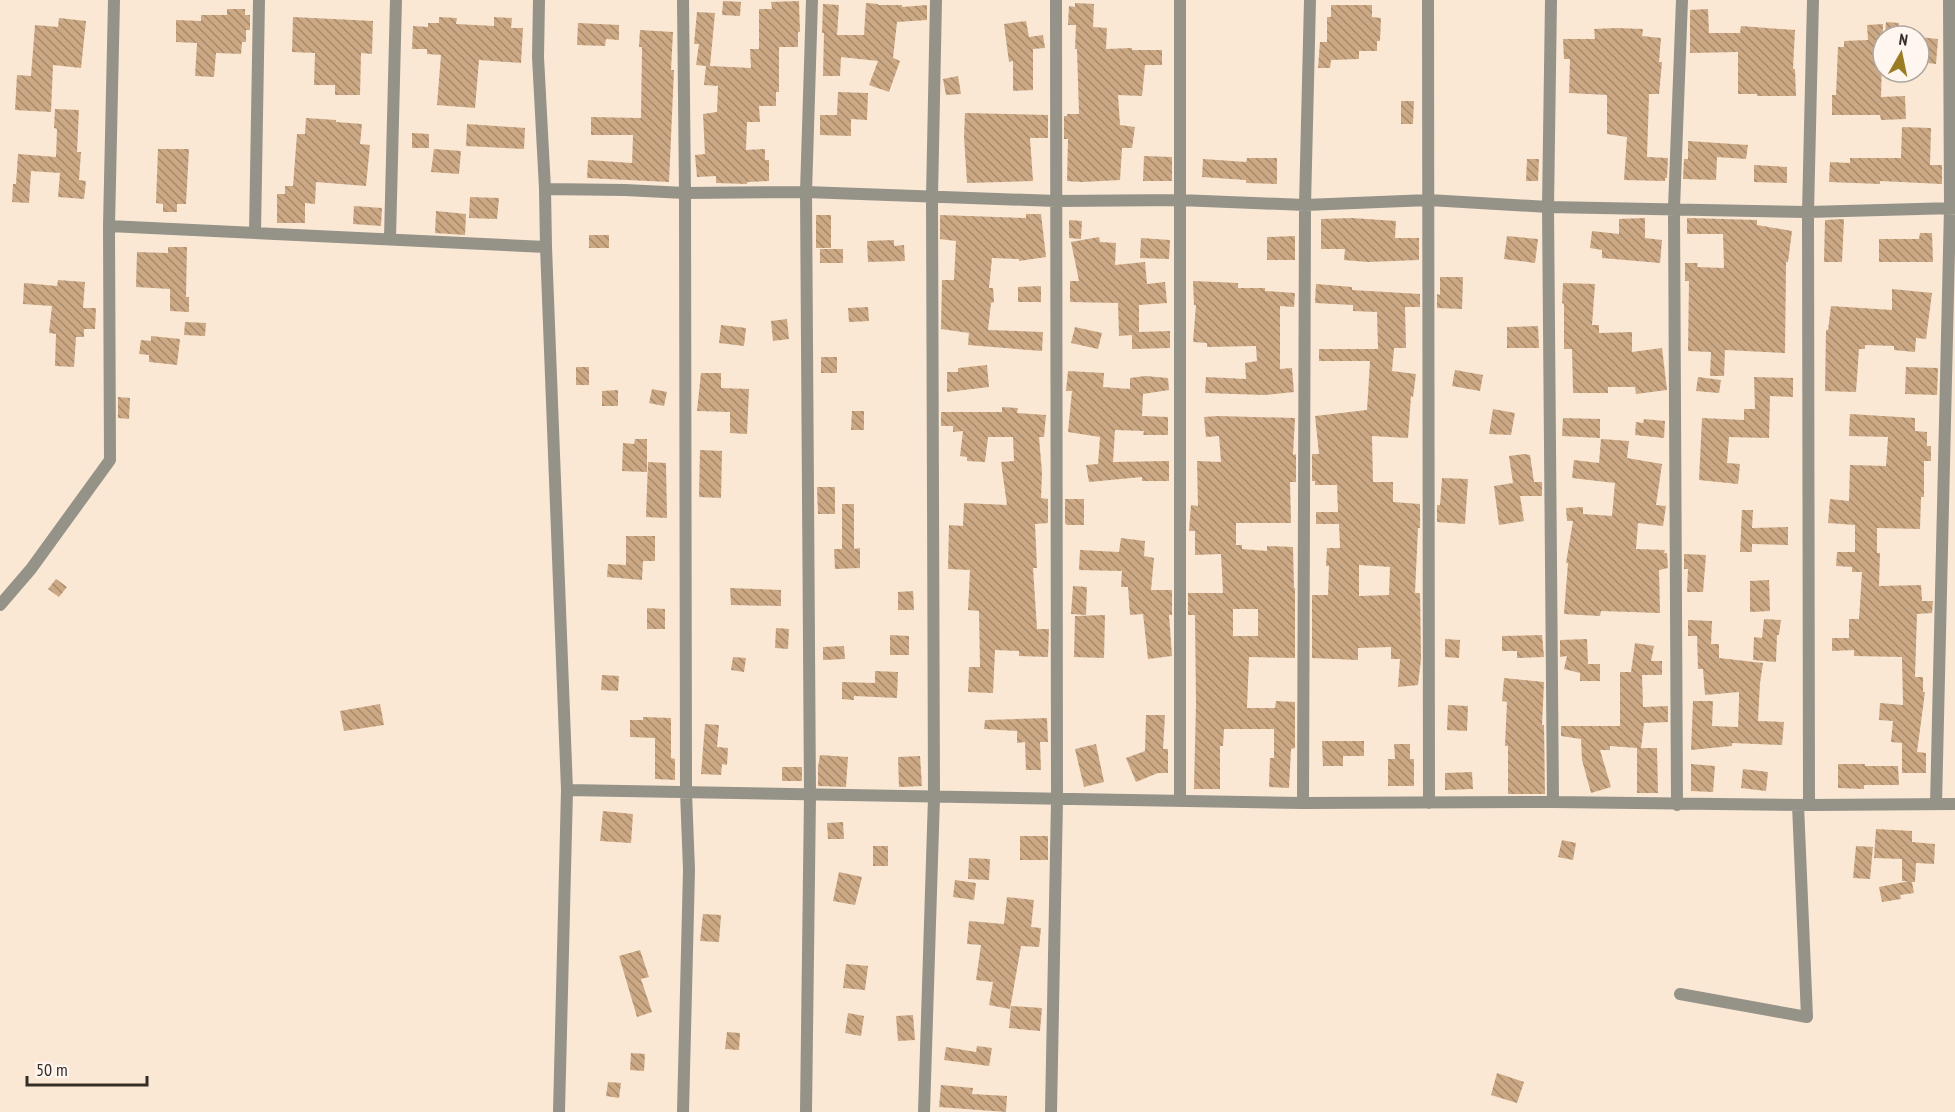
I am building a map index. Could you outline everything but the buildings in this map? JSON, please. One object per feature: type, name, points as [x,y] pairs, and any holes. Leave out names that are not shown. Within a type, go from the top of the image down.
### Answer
[{"type":"street","points":[[2,601],[31,569],[110,460],[109,226],[114,0]]},
{"type":"street","points":[[255,233],[259,0]]},
{"type":"street","points":[[390,238],[396,0]]},
{"type":"street","points":[[539,0],[538,57],[567,790],[559,1112]]},
{"type":"street","points":[[683,0],[686,792],[689,870],[683,1112]]},
{"type":"street","points":[[806,1112],[810,795],[806,192],[812,0]]},
{"type":"street","points":[[924,1112],[934,797],[932,197],[936,0]]},
{"type":"street","points":[[1051,1112],[1056,800],[1056,0]]},
{"type":"street","points":[[1180,0],[1180,801]]},
{"type":"street","points":[[1303,803],[1305,205],[1310,0]]},
{"type":"street","points":[[1428,0],[1429,803]]},
{"type":"street","points":[[1551,0],[1548,207],[1553,802]]},
{"type":"street","points":[[1677,805],[1674,208],[1682,0]]},
{"type":"street","points":[[1680,994],[1807,1017],[1804,805],[1808,212],[1813,0]]},
{"type":"street","points":[[1936,804],[1952,208],[1949,0]]},
{"type":"street","points":[[545,189],[625,189],[685,193],[806,192],[1056,201],[1179,201],[1305,205],[1429,200],[1548,207],[1808,212],[1952,208]]},
{"type":"street","points":[[109,226],[546,247]]},
{"type":"street","points":[[567,790],[1303,803],[1955,804]]}]
